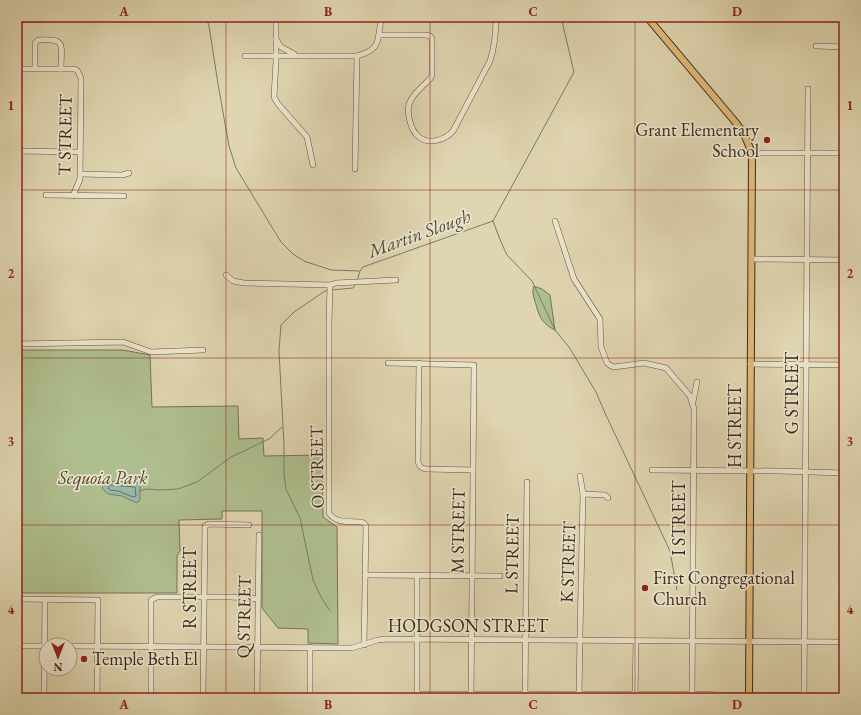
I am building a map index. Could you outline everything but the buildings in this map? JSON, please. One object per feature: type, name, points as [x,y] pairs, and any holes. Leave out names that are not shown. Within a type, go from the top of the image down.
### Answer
[{"type":"main road","points":[[647,17],[737,124],[744,134],[752,153]]},
{"type":"main road","name":"H STREET","points":[[749,697],[752,153]]},
{"type":"street","points":[[276,17],[274,97],[307,137],[313,165]]},
{"type":"street","points":[[245,56],[357,56],[367,53],[375,48],[382,17]]},
{"type":"street","points":[[379,35],[426,35],[432,39],[432,75],[411,100],[408,107],[408,115],[416,134],[420,138],[426,141],[436,141],[447,137],[453,131],[490,60],[494,50],[496,36],[496,17]]},
{"type":"street","points":[[17,20],[39,20]]},
{"type":"street","points":[[17,69],[61,69],[61,47],[58,40],[47,39],[36,41],[35,68]]},
{"type":"street","points":[[276,39],[282,47],[296,56]]},
{"type":"street","points":[[816,46],[844,47]]},
{"type":"street","points":[[355,169],[357,56]]},
{"type":"street","name":"T STREET","points":[[61,69],[77,70],[80,73],[81,78],[80,179],[73,196]]},
{"type":"street","name":"G STREET","points":[[804,697],[808,89]]},
{"type":"street","points":[[17,151],[80,152]]},
{"type":"street","points":[[752,153],[844,154]]},
{"type":"street","points":[[80,174],[122,175],[129,173]]},
{"type":"street","points":[[46,195],[124,196]]},
{"type":"street","points":[[554,221],[574,279],[600,319],[601,348],[607,362],[614,367],[644,363],[666,368],[690,396],[694,406]]},
{"type":"street","points":[[752,259],[844,260]]},
{"type":"street","points":[[226,275],[233,281],[244,283],[330,285],[336,282],[396,280]]},
{"type":"street","name":"O STREET","points":[[330,285],[329,513],[332,519],[338,521],[361,522],[366,526],[364,645]]},
{"type":"street","points":[[17,344],[123,342],[151,352],[203,350]]},
{"type":"street","points":[[388,363],[419,363],[418,462],[422,469],[473,470]]},
{"type":"street","name":"M STREET","points":[[419,363],[474,365],[471,696]]},
{"type":"street","points":[[750,364],[844,366]]},
{"type":"street","name":"I STREET","points":[[692,696],[694,406],[697,382]]},
{"type":"street","points":[[652,470],[844,473]]},
{"type":"street","name":"K STREET","points":[[580,476],[583,494],[580,696]]},
{"type":"street","name":"L STREET","points":[[525,696],[527,482]]},
{"type":"street","points":[[583,494],[605,495],[608,498]]},
{"type":"street","name":"R STREET","points":[[203,697],[205,526],[209,524],[249,525]]},
{"type":"street","name":"Q STREET","points":[[257,697],[259,536]]},
{"type":"street","points":[[364,575],[500,576]]},
{"type":"street","points":[[417,576],[417,696],[844,696]]},
{"type":"street","points":[[150,697],[151,600],[157,597],[258,599]]},
{"type":"street","points":[[17,598],[98,600],[98,697]]},
{"type":"street","points":[[45,599],[45,637]]},
{"type":"street","name":"HODGSON STREET","points":[[78,646],[352,648],[386,639],[844,642]]},
{"type":"street","points":[[635,696],[636,641]]},
{"type":"street","points":[[17,646],[38,646]]},
{"type":"street","points":[[310,648],[310,698]]},
{"type":"street","points":[[44,677],[44,697]]},
{"type":"street","points":[[17,696],[292,698]]},
{"type":"green space","points":[[534,286],[542,289],[550,295],[555,330],[546,324],[540,317],[533,294]]},
{"type":"green space","name":"Sequoia Park","points":[[17,350],[123,350],[150,355],[152,407],[238,406],[239,439],[263,438],[264,456],[322,455],[323,517],[337,527],[338,644],[308,643],[308,629],[278,628],[262,608],[262,511],[222,511],[222,519],[179,520],[180,551],[177,556],[177,593],[17,593]]},
{"type":"water","points":[[109,481],[140,483],[140,500],[137,503],[122,496],[108,494],[102,488]]},
{"type":"waterway","points":[[206,17],[209,26],[229,146],[236,168],[281,242],[293,254],[304,261],[331,270],[359,271]]},
{"type":"waterway","name":"Martin Slough","points":[[357,281],[363,267],[493,221],[574,72],[561,17]]},
{"type":"waterway","points":[[493,221],[507,255],[532,281],[555,330],[569,347],[596,392],[670,551],[677,590]]},
{"type":"waterway","name":"Martin Slough","points":[[332,290],[353,288],[356,284]]},
{"type":"waterway","name":"Martin Slough","points":[[329,290],[325,291],[294,312],[281,325],[279,351],[286,489],[300,518],[313,580],[330,611]]},
{"type":"waterway","points":[[139,491],[146,489],[178,489],[197,482],[231,457],[269,439],[282,427]]},
{"type":"place","name":"Grant Elementary School","points":[[767,140]]},
{"type":"place","name":"First Congregational Church","points":[[645,588]]},
{"type":"place","name":"Temple Beth El","points":[[84,659]]}]
